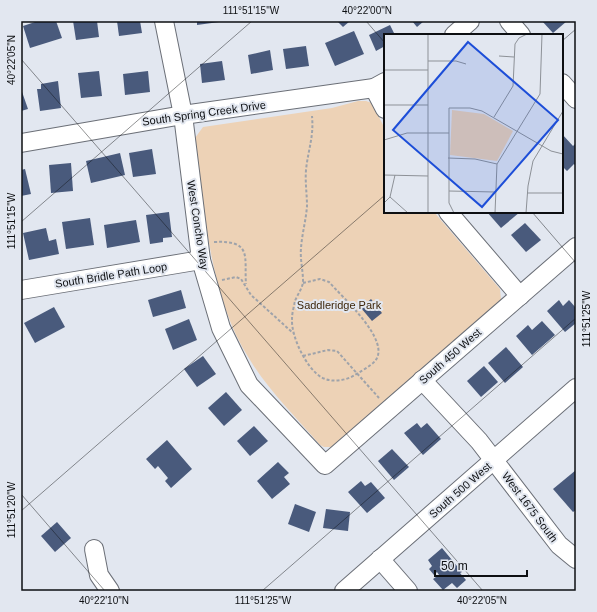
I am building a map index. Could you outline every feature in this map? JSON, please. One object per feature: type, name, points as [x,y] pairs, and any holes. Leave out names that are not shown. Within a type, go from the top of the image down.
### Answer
[{"type":"street","name":"West Concho Way","points":[[164,21],[183,116],[201,260],[222,328],[249,385],[325,465]]},
{"type":"street","points":[[455,34],[470,21]]},
{"type":"street","points":[[510,21],[520,34]]},
{"type":"street","points":[[563,84],[576,99]]},
{"type":"street","name":"South Spring Creek Drive","points":[[21,143],[379,85]]},
{"type":"street","points":[[379,85],[384,105]]},
{"type":"street","points":[[449,213],[520,296]]},
{"type":"street","name":"South 450 West","points":[[325,465],[576,247]]},
{"type":"street","name":"South Bridle Path Loop","points":[[21,290],[201,260]]},
{"type":"street","name":"West 1675 South","points":[[422,380],[479,441],[559,545],[576,559]]},
{"type":"street","name":"South 500 West","points":[[344,591],[576,388]]},
{"type":"street","points":[[94,548],[99,575],[110,591]]},
{"type":"street","points":[[380,559],[408,591]]},
{"type":"path","points":[[303,283],[320,279],[329,282],[373,334],[378,344],[379,352],[375,361],[358,373],[344,380],[329,380],[320,377],[312,370],[303,356],[294,334],[292,319],[296,300],[303,283],[300,261],[307,206],[306,170],[314,131],[312,116]]},
{"type":"path","points":[[214,242],[225,241],[235,243],[243,249],[247,258],[246,285]]},
{"type":"path","points":[[221,280],[236,277],[241,278],[251,295],[294,334]]},
{"type":"path","points":[[303,356],[328,350],[337,352],[358,373],[381,400]]},
{"type":"green space","name":"Saddleridge Park","points":[[358,101],[372,103],[384,127],[384,213],[435,213],[500,289],[501,300],[332,447],[324,447],[320,445],[283,404],[257,371],[236,335],[217,281],[211,253],[195,138],[203,127],[332,108]]},
{"type":"building","points":[[38,21],[56,21],[62,38],[30,48],[23,26]]},
{"type":"building","points":[[73,21],[97,21],[99,37],[76,40]]},
{"type":"building","points":[[117,21],[140,21],[142,33],[119,36]]},
{"type":"building","points":[[197,21],[219,21],[219,22],[197,25]]},
{"type":"building","points":[[337,21],[350,21],[343,27]]},
{"type":"building","points":[[412,21],[424,21],[417,27]]},
{"type":"building","points":[[542,21],[567,21],[553,33]]},
{"type":"building","points":[[390,25],[394,34],[384,34],[384,47],[376,51],[369,35]]},
{"type":"building","points":[[354,31],[364,54],[335,66],[325,43]]},
{"type":"building","points":[[306,46],[309,66],[286,69],[283,49]]},
{"type":"building","points":[[270,50],[273,70],[251,74],[248,55]]},
{"type":"building","points":[[222,61],[225,80],[202,83],[200,64]]},
{"type":"building","points":[[99,71],[102,96],[81,98],[78,73]]},
{"type":"building","points":[[148,71],[150,92],[125,95],[123,74]]},
{"type":"building","points":[[58,81],[61,108],[40,111],[37,89],[41,89],[41,84]]},
{"type":"building","points":[[21,89],[28,109],[21,111]]},
{"type":"building","points":[[563,135],[573,146],[576,143],[576,166],[574,164],[567,171],[563,167]]},
{"type":"building","points":[[152,149],[156,174],[133,177],[129,153]]},
{"type":"building","points":[[120,153],[125,175],[91,183],[86,161]]},
{"type":"building","points":[[71,163],[73,191],[51,193],[49,165]]},
{"type":"building","points":[[25,169],[31,194],[21,196],[21,170]]},
{"type":"building","points":[[169,212],[172,237],[163,238],[163,242],[150,244],[146,215]]},
{"type":"building","points":[[488,213],[519,213],[501,228]]},
{"type":"building","points":[[90,218],[94,245],[66,249],[62,222]]},
{"type":"building","points":[[136,220],[140,242],[107,248],[104,225]]},
{"type":"building","points":[[525,223],[541,240],[526,252],[511,235]]},
{"type":"building","points":[[46,228],[49,241],[56,239],[59,254],[29,260],[23,233]]},
{"type":"building","points":[[181,290],[186,308],[153,317],[148,300]]},
{"type":"building","points":[[371,299],[382,313],[372,321],[361,308]]},
{"type":"building","points":[[559,300],[563,306],[569,300],[576,308],[576,323],[565,332],[547,311]]},
{"type":"building","points":[[54,307],[65,327],[35,343],[24,323]]},
{"type":"building","points":[[189,319],[197,340],[173,350],[165,329]]},
{"type":"building","points":[[542,321],[555,335],[532,355],[516,336],[528,325],[532,330]]},
{"type":"building","points":[[506,347],[523,367],[505,383],[488,363]]},
{"type":"building","points":[[203,356],[216,374],[197,387],[184,369]]},
{"type":"building","points":[[484,366],[498,382],[481,397],[467,381]]},
{"type":"building","points":[[226,392],[242,410],[224,426],[208,408]]},
{"type":"building","points":[[417,423],[421,428],[427,423],[441,439],[423,455],[404,433]]},
{"type":"building","points":[[254,426],[268,441],[250,456],[237,441]]},
{"type":"building","points":[[167,440],[192,469],[171,488],[165,481],[168,478],[158,466],[155,469],[146,459]]},
{"type":"building","points":[[392,449],[409,467],[394,480],[378,461]]},
{"type":"building","points":[[278,462],[289,473],[284,477],[290,484],[272,499],[257,481]]},
{"type":"building","points":[[576,470],[576,510],[573,512],[553,489]]},
{"type":"building","points":[[361,481],[365,486],[371,482],[385,498],[367,513],[348,492]]},
{"type":"building","points":[[295,504],[316,512],[309,532],[288,524]]},
{"type":"building","points":[[326,509],[350,512],[348,531],[323,528]]},
{"type":"building","points":[[57,522],[71,538],[55,552],[41,536]]},
{"type":"building","points":[[442,548],[462,572],[460,573],[466,580],[457,588],[452,583],[443,590],[433,579],[439,575],[437,572],[434,575],[429,569],[432,566],[428,560]]}]
